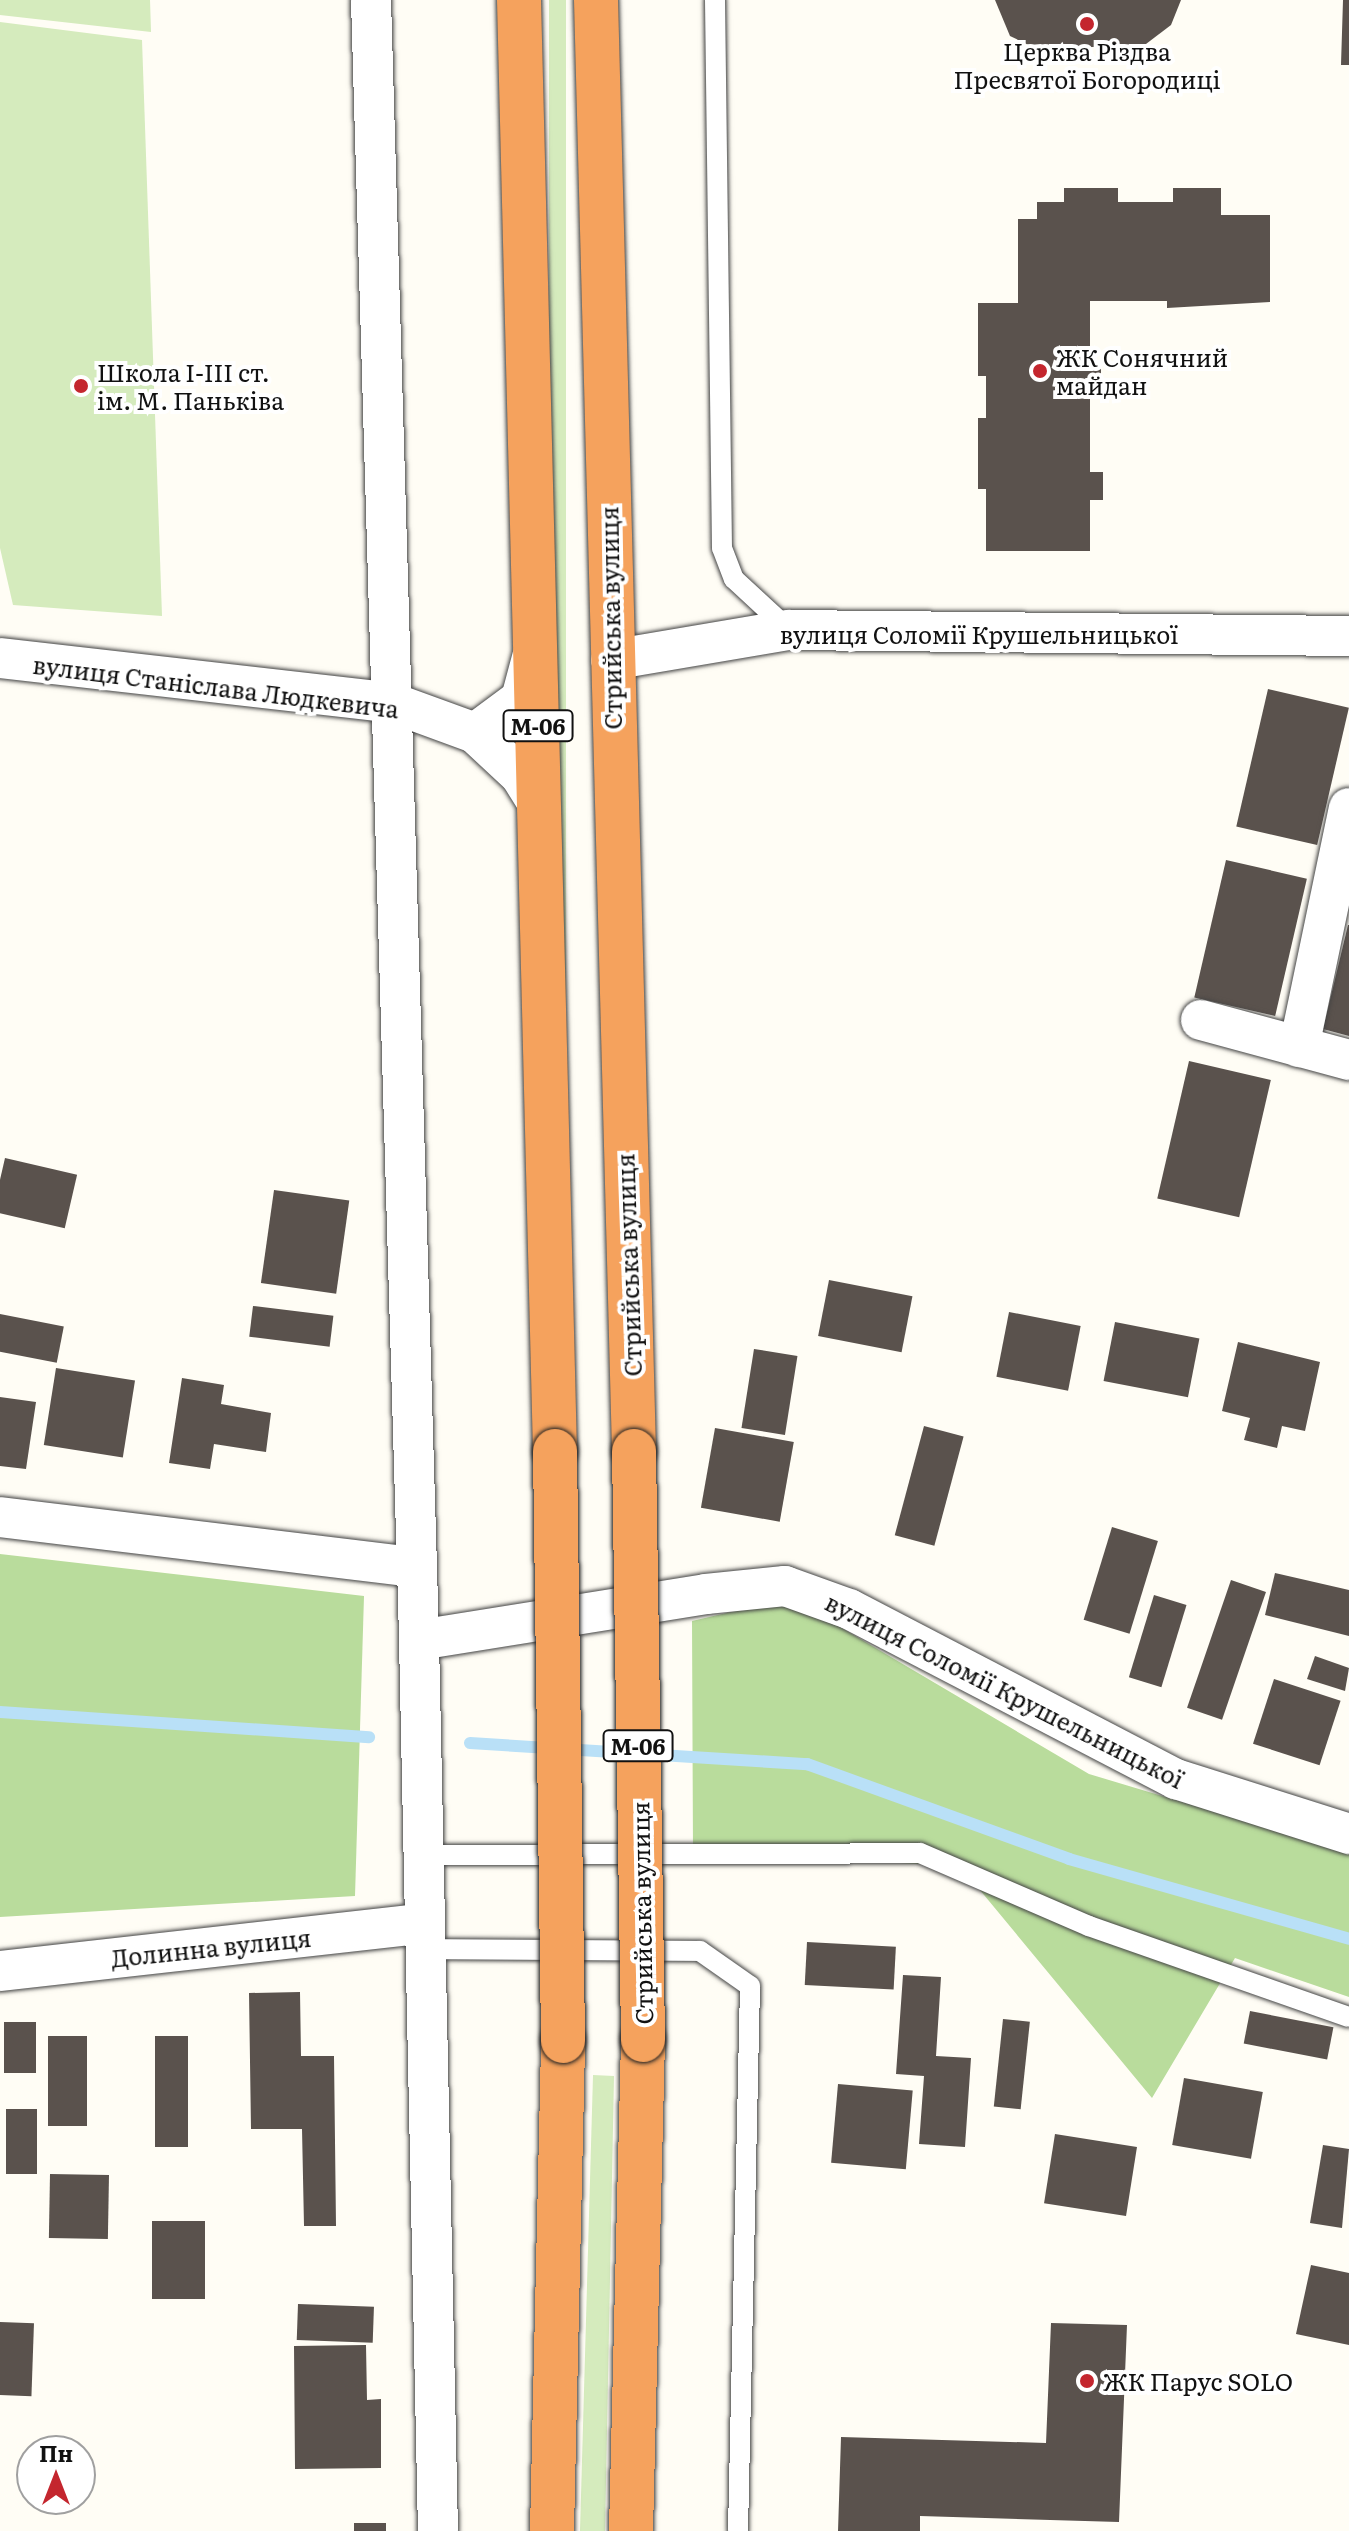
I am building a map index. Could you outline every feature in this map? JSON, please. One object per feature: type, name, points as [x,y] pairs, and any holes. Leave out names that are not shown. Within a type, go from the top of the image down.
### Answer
[{"type":"highway","name":"М-06","points":[[519,0],[555,1451],[563,2041],[552,2531]]},
{"type":"highway","name":"Стрийська вулиця","points":[[596,0],[634,1451],[643,2040],[631,2531]]},
{"type":"street","points":[[371,0],[419,1640],[422,1936],[438,2531]]},
{"type":"street","name":"вулиця Соломії Крушельницької","points":[[611,660],[789,630],[1349,636]]},
{"type":"street","points":[[475,733],[521,699],[536,643]]},
{"type":"street","name":"вулиця Станіслава Людкевича","points":[[5,652],[393,703],[475,733],[520,775],[540,807]]},
{"type":"street","points":[[1299,1047],[1349,808]]},
{"type":"street","points":[[1201,1020],[1349,1060]]},
{"type":"street","points":[[0,1517],[416,1567]]},
{"type":"street","name":"вулиця Соломії Крушельницької","points":[[419,1640],[785,1586],[849,1609],[1176,1779],[1349,1834]]},
{"type":"street","name":"Долинна вулиця","points":[[0,1971],[422,1936]]},
{"type":"lane","points":[[715,0],[722,548],[734,579],[789,630]]},
{"type":"lane","points":[[421,1855],[920,1853],[1089,1926],[1349,2017]]},
{"type":"lane","points":[[422,1936],[700,1951],[750,1986],[738,2531]]},
{"type":"green space","points":[[0,0],[150,0],[151,32],[0,15]]},
{"type":"green space","points":[[549,0],[566,0],[566,1449],[549,1449]]},
{"type":"green space","name":"Школа І-ІІІ ст. ім. М. Паньківа","points":[[0,22],[142,40],[162,616],[13,605],[0,548]]},
{"type":"green space","points":[[0,1554],[364,1596],[355,1896],[0,1917]]},
{"type":"green space","points":[[791,1598],[1089,1774],[1349,1852],[1349,1997],[1235,1958],[1152,2098],[960,1866],[693,1853],[692,1621]]},
{"type":"green space","points":[[593,2075],[614,2076],[605,2531],[580,2531]]},
{"type":"building","name":"Церква Різдва Пресвятої Богородиці","points":[[995,0],[1181,0],[1171,25],[1146,44],[1039,50],[1010,36]]},
{"type":"building","points":[[1343,0],[1349,0],[1349,65],[1341,65]]},
{"type":"building","name":"ЖК Сонячний майдан","points":[[1064,188],[1118,188],[1118,202],[1173,202],[1173,188],[1221,188],[1221,215],[1270,215],[1270,302],[1167,308],[1167,301],[1090,301],[1090,365],[1101,365],[1101,392],[1090,392],[1090,472],[1103,472],[1103,500],[1090,500],[1090,551],[986,551],[986,489],[978,489],[978,418],[986,418],[986,376],[978,376],[978,303],[1018,303],[1018,219],[1037,219],[1037,202],[1064,202]]},
{"type":"building","points":[[1268,689],[1349,708],[1317,845],[1236,826]]},
{"type":"building","points":[[1226,860],[1307,879],[1275,1016],[1194,997]]},
{"type":"building","points":[[1349,925],[1349,1036],[1323,1029]]},
{"type":"building","points":[[1189,1061],[1271,1080],[1239,1217],[1157,1198]]},
{"type":"building","points":[[5,1158],[77,1175],[65,1228],[0,1213],[0,1180]]},
{"type":"building","points":[[274,1190],[349,1201],[336,1294],[261,1283]]},
{"type":"building","points":[[829,1280],[912,1296],[902,1352],[818,1336]]},
{"type":"building","points":[[253,1306],[333,1316],[330,1347],[249,1337]]},
{"type":"building","points":[[1009,1312],[1081,1326],[1068,1391],[996,1377]]},
{"type":"building","points":[[0,1314],[64,1326],[57,1363],[0,1352]]},
{"type":"building","points":[[1115,1322],[1199,1338],[1188,1397],[1104,1381]]},
{"type":"building","points":[[1238,1342],[1320,1362],[1305,1431],[1282,1426],[1277,1448],[1244,1440],[1250,1418],[1222,1411]]},
{"type":"building","points":[[754,1349],[797,1356],[785,1435],[741,1428]]},
{"type":"building","points":[[56,1368],[135,1381],[123,1458],[44,1445]]},
{"type":"building","points":[[182,1378],[224,1385],[221,1404],[271,1413],[266,1452],[214,1444],[210,1469],[169,1463]]},
{"type":"building","points":[[0,1397],[36,1402],[26,1469],[0,1466]]},
{"type":"building","points":[[924,1426],[964,1437],[934,1546],[895,1535]]},
{"type":"building","points":[[715,1428],[794,1442],[780,1522],[701,1508]]},
{"type":"building","points":[[1112,1527],[1158,1541],[1130,1634],[1084,1620]]},
{"type":"building","points":[[1275,1573],[1349,1590],[1349,1636],[1265,1615]]},
{"type":"building","points":[[1231,1580],[1266,1592],[1222,1720],[1187,1708]]},
{"type":"building","points":[[1154,1595],[1187,1605],[1161,1687],[1129,1677]]},
{"type":"building","points":[[1315,1656],[1349,1668],[1345,1691],[1307,1679]]},
{"type":"building","points":[[1274,1679],[1341,1701],[1320,1765],[1253,1744]]},
{"type":"building","points":[[807,1942],[896,1947],[894,1990],[805,1985]]},
{"type":"building","points":[[903,1975],[941,1977],[936,2056],[971,2058],[965,2147],[919,2144],[924,2076],[896,2074]]},
{"type":"building","points":[[300,1992],[301,2056],[334,2056],[336,2226],[304,2226],[302,2129],[251,2129],[249,1993]]},
{"type":"building","points":[[1250,2011],[1333,2027],[1327,2060],[1244,2043]]},
{"type":"building","points":[[1003,2019],[1030,2022],[1021,2109],[994,2107]]},
{"type":"building","points":[[4,2022],[36,2022],[36,2073],[4,2073]]},
{"type":"building","points":[[48,2036],[87,2036],[87,2126],[48,2126]]},
{"type":"building","points":[[155,2036],[188,2036],[188,2147],[155,2147]]},
{"type":"building","points":[[1184,2078],[1263,2092],[1251,2159],[1172,2145]]},
{"type":"building","points":[[838,2084],[913,2091],[906,2169],[831,2163]]},
{"type":"building","points":[[6,2109],[37,2109],[37,2174],[6,2174]]},
{"type":"building","points":[[1055,2134],[1137,2147],[1126,2216],[1044,2203]]},
{"type":"building","points":[[1323,2145],[1349,2149],[1342,2228],[1310,2223]]},
{"type":"building","points":[[50,2174],[109,2175],[108,2239],[49,2238]]},
{"type":"building","points":[[152,2221],[205,2221],[205,2299],[152,2299]]},
{"type":"building","points":[[1311,2265],[1349,2273],[1349,2345],[1296,2334]]},
{"type":"building","points":[[298,2304],[374,2307],[373,2343],[297,2340]]},
{"type":"building","points":[[0,2322],[34,2323],[31,2396],[0,2395]]},
{"type":"building","name":"ЖК Парус SOLO","points":[[1051,2323],[1127,2325],[1119,2522],[920,2516],[920,2531],[838,2531],[841,2437],[1046,2443]]},
{"type":"building","points":[[366,2345],[367,2400],[381,2399],[381,2468],[295,2469],[294,2346]]},
{"type":"building","points":[[354,2523],[386,2523],[386,2531],[354,2531]]},
{"type":"waterway","points":[[0,1712],[369,1737]]},
{"type":"waterway","points":[[470,1743],[807,1764],[1069,1859],[1349,1939]]},
{"type":"place","name":"Церква Різдва Пресвятої Богородиці","points":[[1087,24]]},
{"type":"place","name":"ЖК Сонячний майдан","points":[[1040,371]]},
{"type":"place","name":"Школа І-ІІІ ст. ім. М. Паньківа","points":[[81,386]]},
{"type":"place","name":"ЖК Парус SOLO","points":[[1087,2381]]}]
